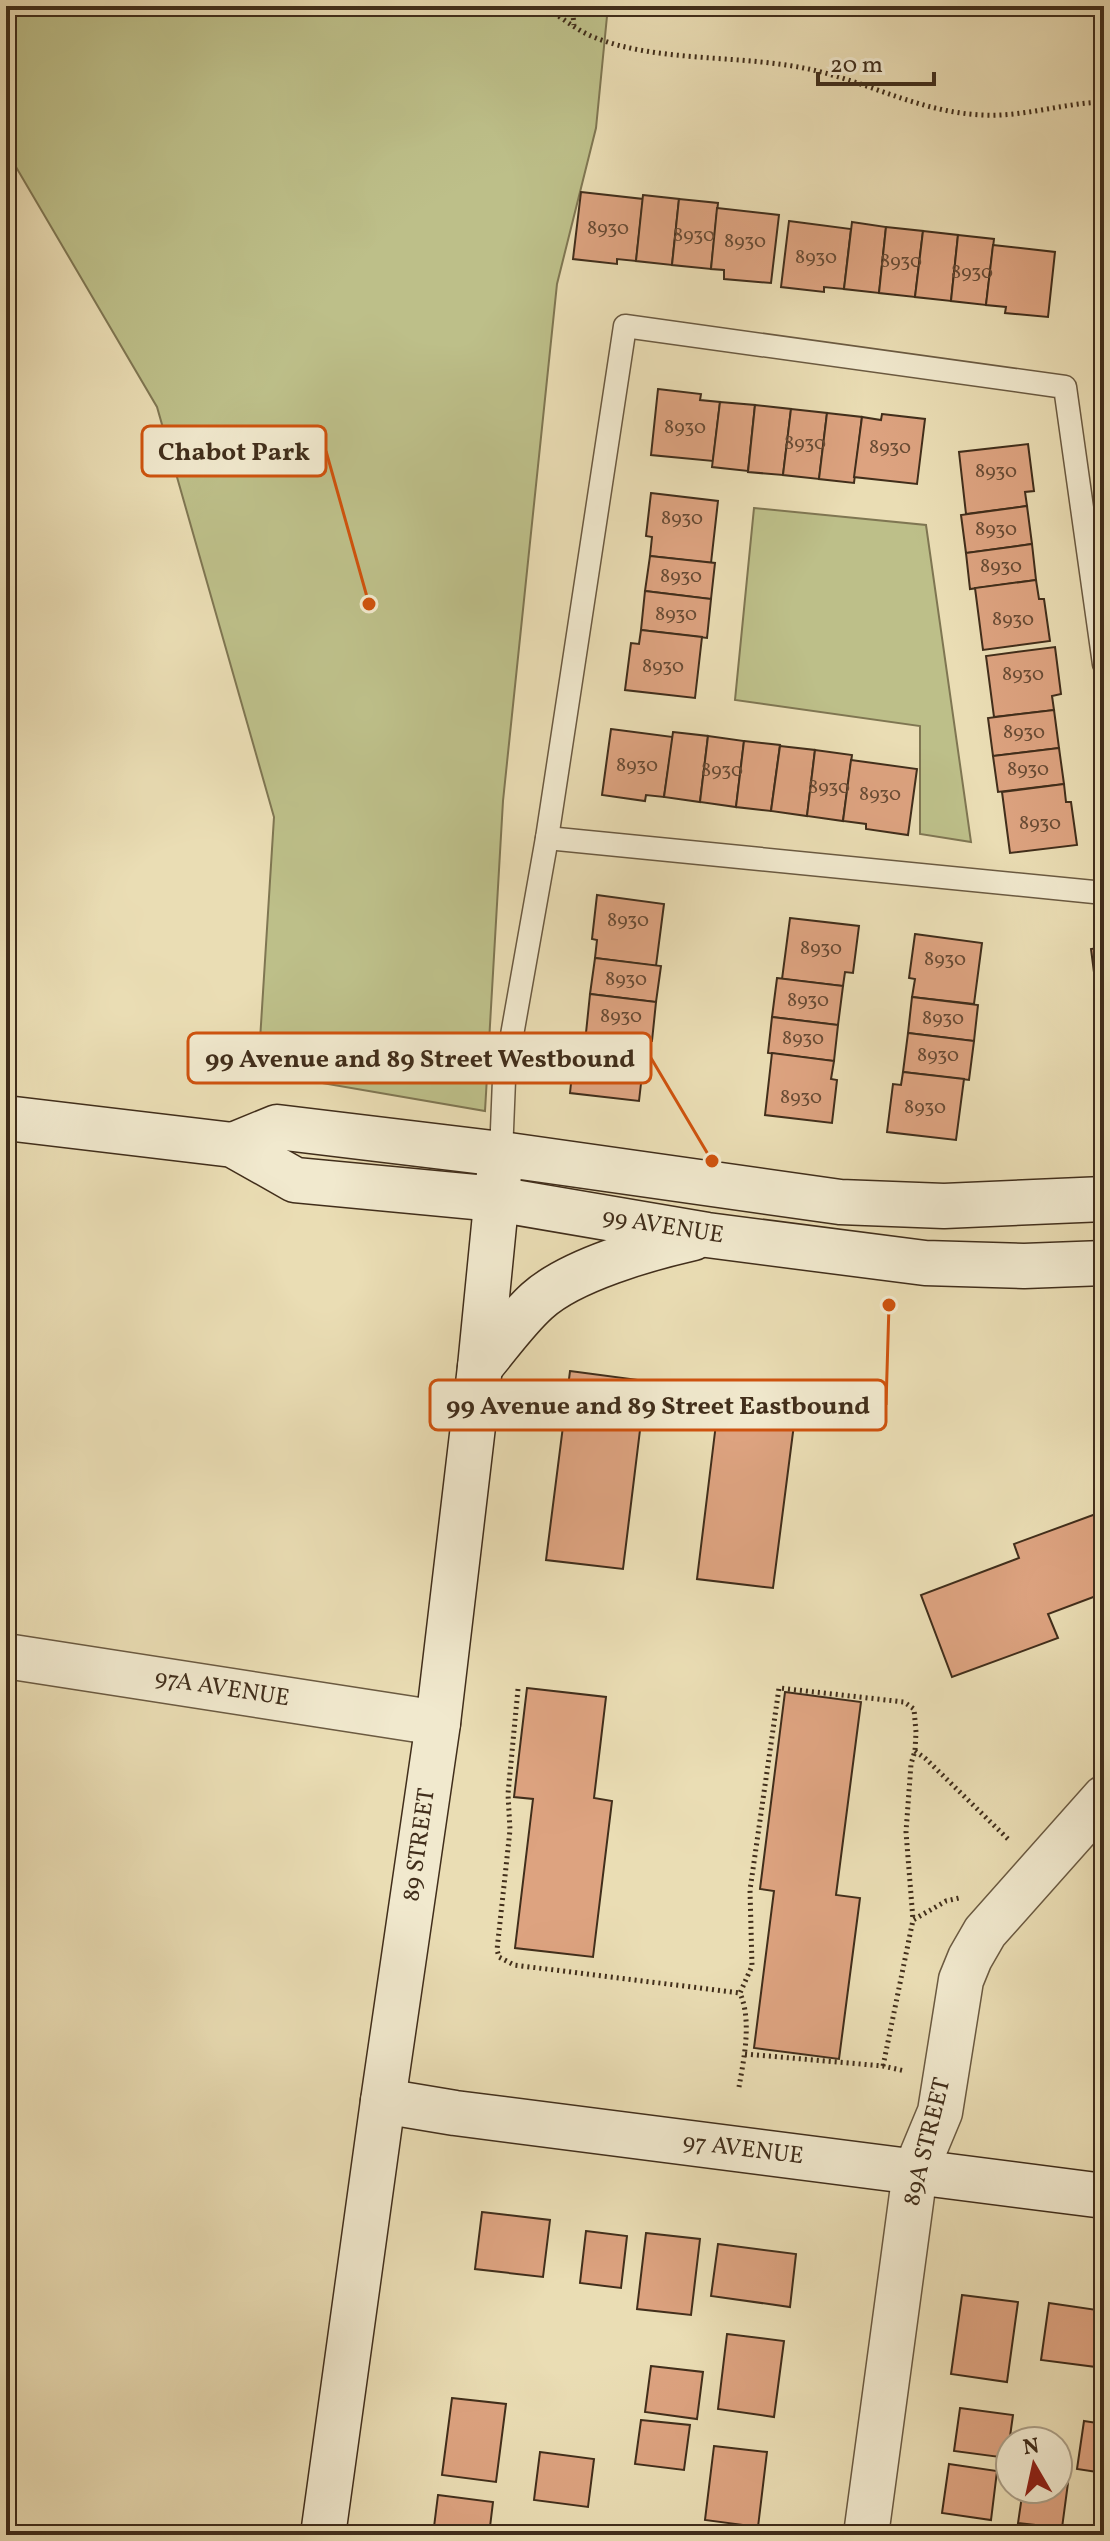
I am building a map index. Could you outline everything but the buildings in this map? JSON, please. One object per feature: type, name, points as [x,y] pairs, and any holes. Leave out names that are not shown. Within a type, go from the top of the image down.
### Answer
[{"type":"street","name":"99 AVENUE","points":[[6,1118],[233,1145],[295,1180],[496,1199],[707,1235],[925,1263],[1024,1266],[1104,1263]]},
{"type":"street","name":"99 AVENUE","points":[[233,1145],[277,1127],[501,1154],[840,1202],[944,1206],[1104,1199]]},
{"type":"street","name":"89 STREET","points":[[323,2535],[438,1723],[480,1367],[501,1154]]},
{"type":"street","points":[[480,1367],[537,1300],[560,1284],[648,1248],[707,1235]]},
{"type":"street","name":"97A AVENUE","points":[[6,1656],[438,1723]]},
{"type":"street","name":"89A STREET","points":[[866,2535],[915,2172],[940,2112],[961,1980],[985,1932],[1104,1798]]},
{"type":"street","name":"97 AVENUE","points":[[383,2101],[455,2113],[1104,2196]]},
{"type":"lane","points":[[501,1154],[504,1080],[547,838],[625,326],[1065,387],[1104,664]]},
{"type":"lane","points":[[547,838],[1104,893]]},
{"type":"path","points":[[544,6],[595,38],[634,49],[770,61],[816,71],[944,111],[1016,115],[1075,103],[1104,102]]},
{"type":"path","points":[[572,6],[574,26]]},
{"type":"path","points":[[739,2087],[745,2054],[745,2011],[740,1993],[752,1966],[750,1890],[779,1688],[904,1702],[914,1709],[915,1751],[911,1764],[906,1832],[913,1920],[883,2066]]},
{"type":"path","points":[[518,1689],[508,1794],[510,1827],[497,1950],[499,1957],[514,1965],[740,1993]]},
{"type":"path","points":[[915,1751],[1020,1850]]},
{"type":"path","points":[[913,1920],[946,1901],[960,1898],[967,1901]]},
{"type":"path","points":[[745,2054],[883,2066],[914,2073]]},
{"type":"green space","points":[[6,6],[608,6],[596,128],[557,284],[503,801],[485,1111],[258,1072],[274,817],[157,407],[6,150]]},
{"type":"green space","points":[[754,508],[926,525],[971,842],[920,834],[920,726],[735,700]]},
{"type":"place","name":"Chabot Park","points":[[369,604]]},
{"type":"place","name":"99 Avenue and 89 Street Westbound","points":[[712,1161]]},
{"type":"place","name":"99 Avenue and 89 Street Eastbound","points":[[889,1305]]}]
